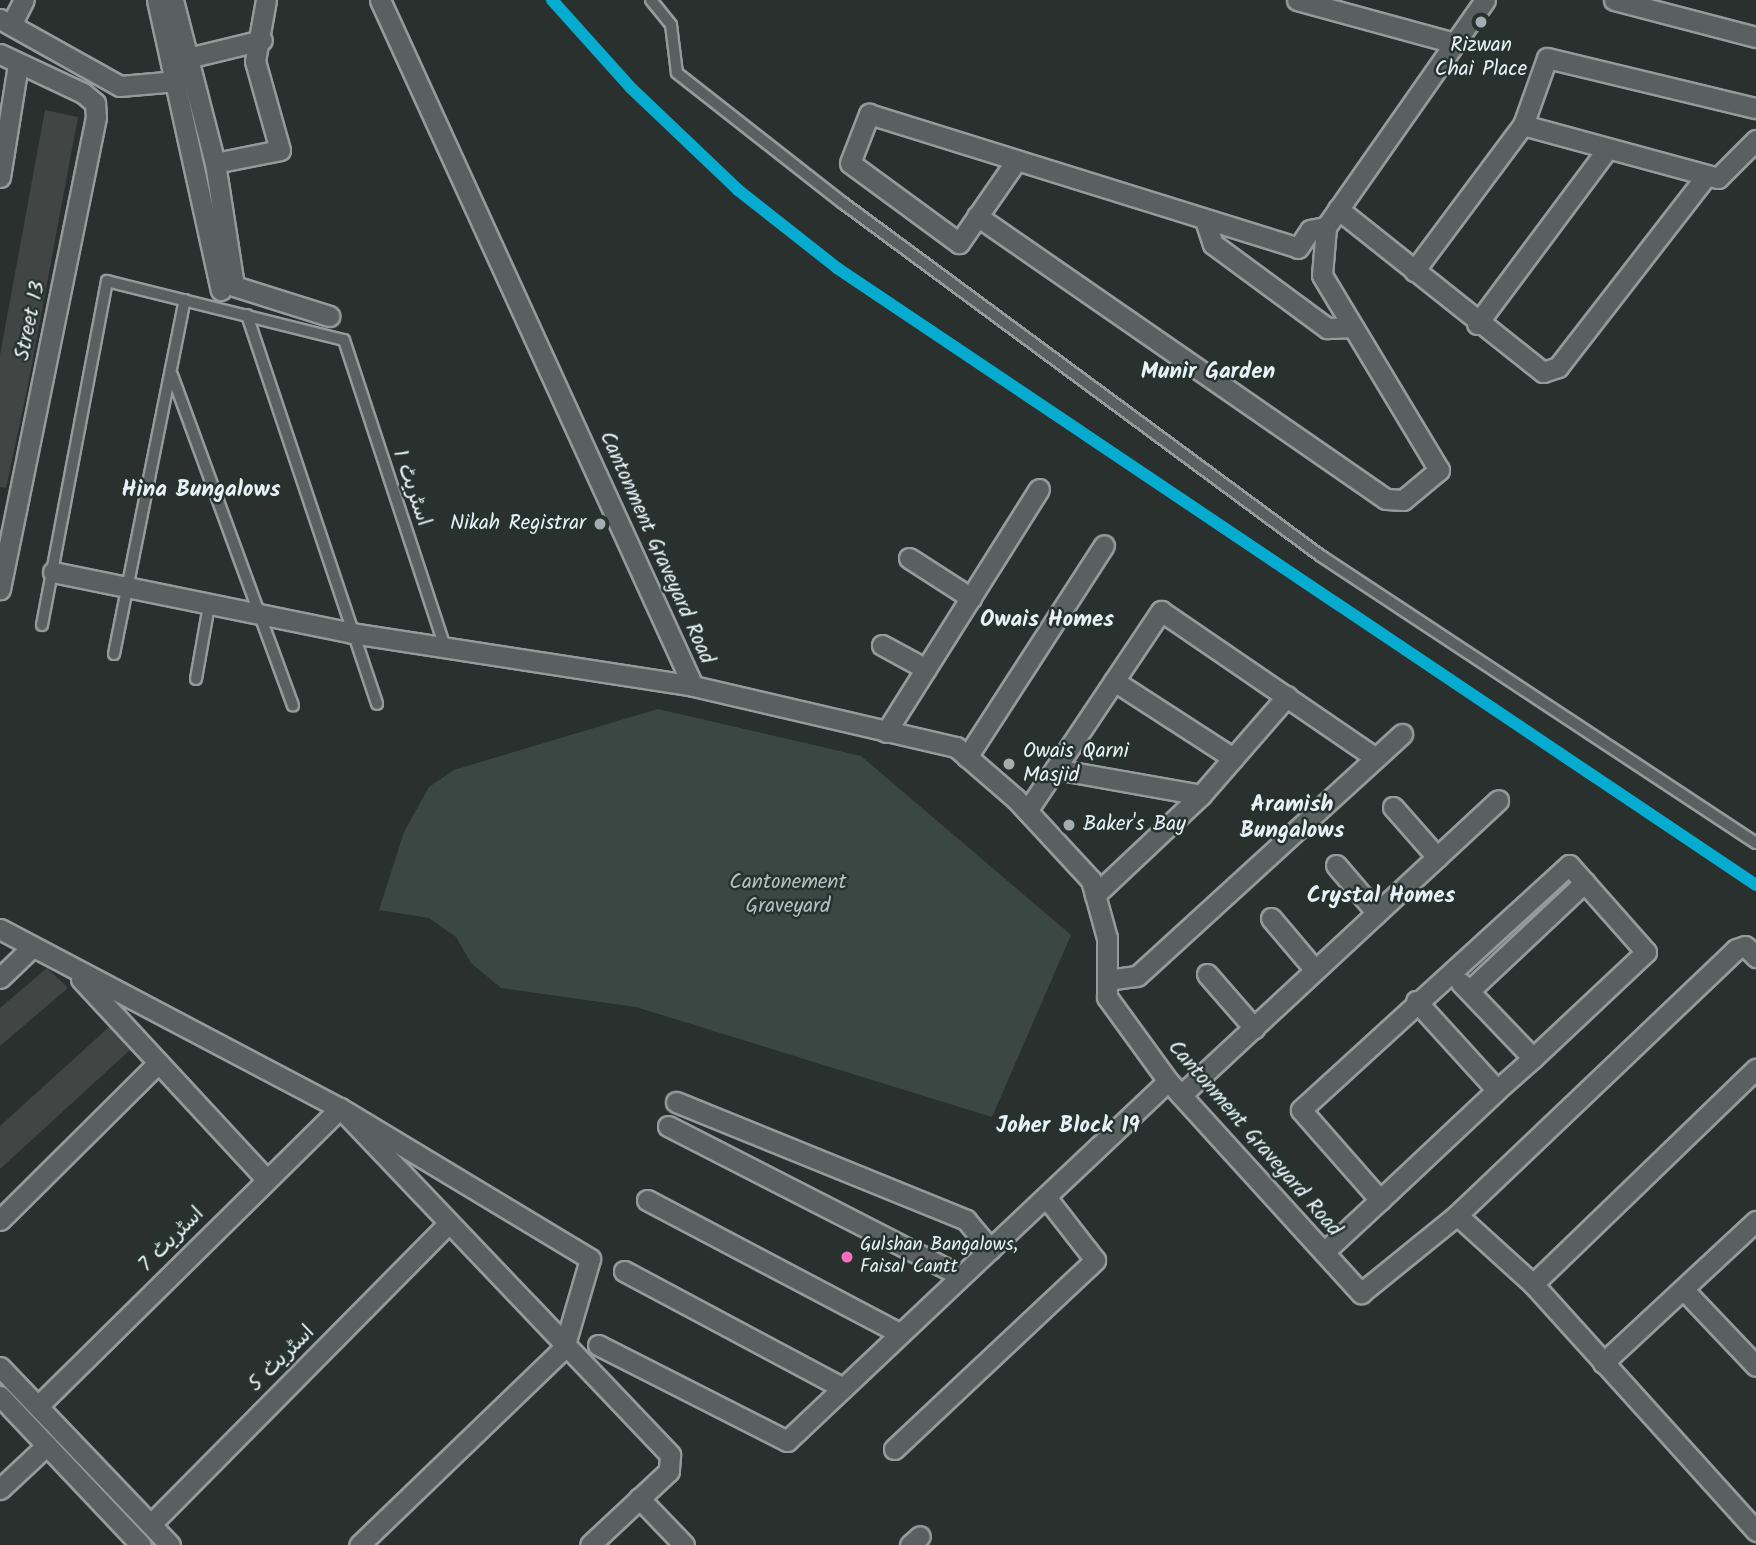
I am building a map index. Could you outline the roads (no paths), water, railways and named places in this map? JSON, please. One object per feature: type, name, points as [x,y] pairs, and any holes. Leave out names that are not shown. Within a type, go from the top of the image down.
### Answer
[{"type":"street","points":[[24,0],[5,22],[120,86],[177,81]]},
{"type":"street","points":[[156,0],[177,81],[221,290]]},
{"type":"street","points":[[173,0],[215,163],[234,286],[329,316]]},
{"type":"street","points":[[215,163],[280,150],[255,61],[262,40],[266,0]]},
{"type":"street","name":"Cantonment Graveyard Road","points":[[380,0],[693,686],[956,747],[1027,811],[1091,880],[1107,938],[1107,997],[1175,1088],[1356,1289],[1367,1292],[1457,1215]]},
{"type":"street","points":[[1297,0],[1454,43]]},
{"type":"street","points":[[977,216],[1386,499],[1403,500],[1439,470],[1350,327],[1322,275],[1326,227],[1485,0]]},
{"type":"street","points":[[1614,0],[1756,37]]},
{"type":"street","points":[[188,58],[262,40]]},
{"type":"street","points":[[0,54],[18,64],[0,177]]},
{"type":"street","points":[[1414,271],[1523,125],[1547,58],[1756,108]]},
{"type":"street","name":"Street 13","points":[[0,589],[7,513],[95,103],[18,64]]},
{"type":"street","points":[[1016,161],[958,243],[852,165],[865,116],[1016,161],[1206,223],[1298,248],[1310,230],[1326,227]]},
{"type":"street","points":[[1523,125],[1706,176],[1726,174],[1756,140]]},
{"type":"street","points":[[1477,324],[1608,148]]},
{"type":"street","points":[[1338,209],[1525,363],[1542,372],[1558,367],[1706,176]]},
{"type":"street","points":[[1206,223],[1213,244],[1327,328],[1350,327]]},
{"type":"street","points":[[886,732],[1039,489]]},
{"type":"street","points":[[967,757],[1104,545]]},
{"type":"street","points":[[909,558],[971,598]]},
{"type":"street","points":[[53,572],[260,617],[693,686]]},
{"type":"street","points":[[1027,811],[1114,681],[1165,611],[1376,758]]},
{"type":"street","points":[[882,645],[926,669]]},
{"type":"street","points":[[1114,681],[1233,758]]},
{"type":"street","points":[[1095,895],[1201,794],[1286,696]]},
{"type":"street","points":[[1107,980],[1137,976],[1402,734]]},
{"type":"street","points":[[1055,769],[1201,794]]},
{"type":"street","points":[[598,1345],[787,1441],[1046,1197],[1175,1088],[1254,1028],[1497,800]]},
{"type":"street","points":[[1393,807],[1437,857]]},
{"type":"street","points":[[1324,1252],[1380,1200],[1497,1090],[1646,952],[1585,882],[1564,864],[1301,1110],[1380,1200]]},
{"type":"street","points":[[1336,865],[1377,912]]},
{"type":"street","points":[[1469,991],[1585,882]]},
{"type":"street","points":[[1271,918],[1315,970]]},
{"type":"street","points":[[0,929],[30,949],[340,1108],[584,1251],[590,1265],[564,1348],[359,1545]]},
{"type":"street","points":[[1756,957],[1745,946],[1736,949],[1457,1215],[1533,1284],[1756,1531]]},
{"type":"street","points":[[0,978],[30,949]]},
{"type":"street","points":[[74,970],[157,1064],[265,1178]]},
{"type":"street","points":[[1449,970],[1533,1058]]},
{"type":"street","points":[[1207,974],[1254,1028]]},
{"type":"street","points":[[1416,1001],[1497,1090]]},
{"type":"street","points":[[0,1220],[157,1064]]},
{"type":"street","points":[[1533,1284],[1756,1069]]},
{"type":"street","points":[[676,1102],[966,1220],[990,1249]]},
{"type":"street","points":[[340,1108],[446,1226],[670,1455],[669,1471],[590,1545]]},
{"type":"street","name":"اسٹریٹ 7","points":[[38,1406],[265,1178],[340,1108]]},
{"type":"street","points":[[668,1126],[961,1276]]},
{"type":"street","points":[[894,1449],[1095,1260],[1046,1197]]},
{"type":"street","points":[[647,1200],[899,1333]]},
{"type":"street","points":[[1603,1363],[1756,1221]]},
{"type":"street","name":"اسٹریٹ 5","points":[[151,1524],[446,1226]]},
{"type":"street","points":[[624,1271],[843,1388]]},
{"type":"street","points":[[1683,1289],[1756,1366]]},
{"type":"street","points":[[0,1367],[38,1406],[141,1545]]},
{"type":"street","points":[[0,1396],[47,1445],[74,1458],[151,1524],[170,1545]]},
{"type":"street","points":[[0,1489],[47,1445]]},
{"type":"street","points":[[639,1497],[684,1545]]},
{"type":"lane","points":[[650,0],[671,25],[677,74],[843,204],[1321,556],[1756,843]]},
{"type":"lane","points":[[42,625],[107,281],[247,316],[377,704]]},
{"type":"lane","points":[[114,654],[172,374],[184,300]]},
{"type":"lane","name":"اسٹریٹ 1","points":[[247,316],[344,340],[445,647]]},
{"type":"lane","points":[[172,374],[293,706]]},
{"type":"lane","points":[[196,679],[209,605]]},
{"type":"place","name":"Rizwan Chai Place","points":[[1481,22]]},
{"type":"place","name":"Nikah Registrar","points":[[600,524]]},
{"type":"place","name":"Owais Qarni Masjid","points":[[1009,764]]},
{"type":"place","name":"Baker's Bay","points":[[1069,825]]},
{"type":"place","name":"Gulshan Bangalows, Faisal Cantt","points":[[847,1257]]},
{"type":"district","name":"Munir Garden","points":[[1208,372]]},
{"type":"district","name":"Hina Bungalows","points":[[201,490]]},
{"type":"district","name":"Owais Homes","points":[[1047,620]]},
{"type":"district","name":"Aramish Bungalows","points":[[1292,818]]},
{"type":"district","name":"Crystal Homes","points":[[1381,896]]},
{"type":"district","name":"Joher Block 19","points":[[1068,1126]]},
{"type":"park label","name":"Cantonement Graveyard","points":[[788,895]]}]
